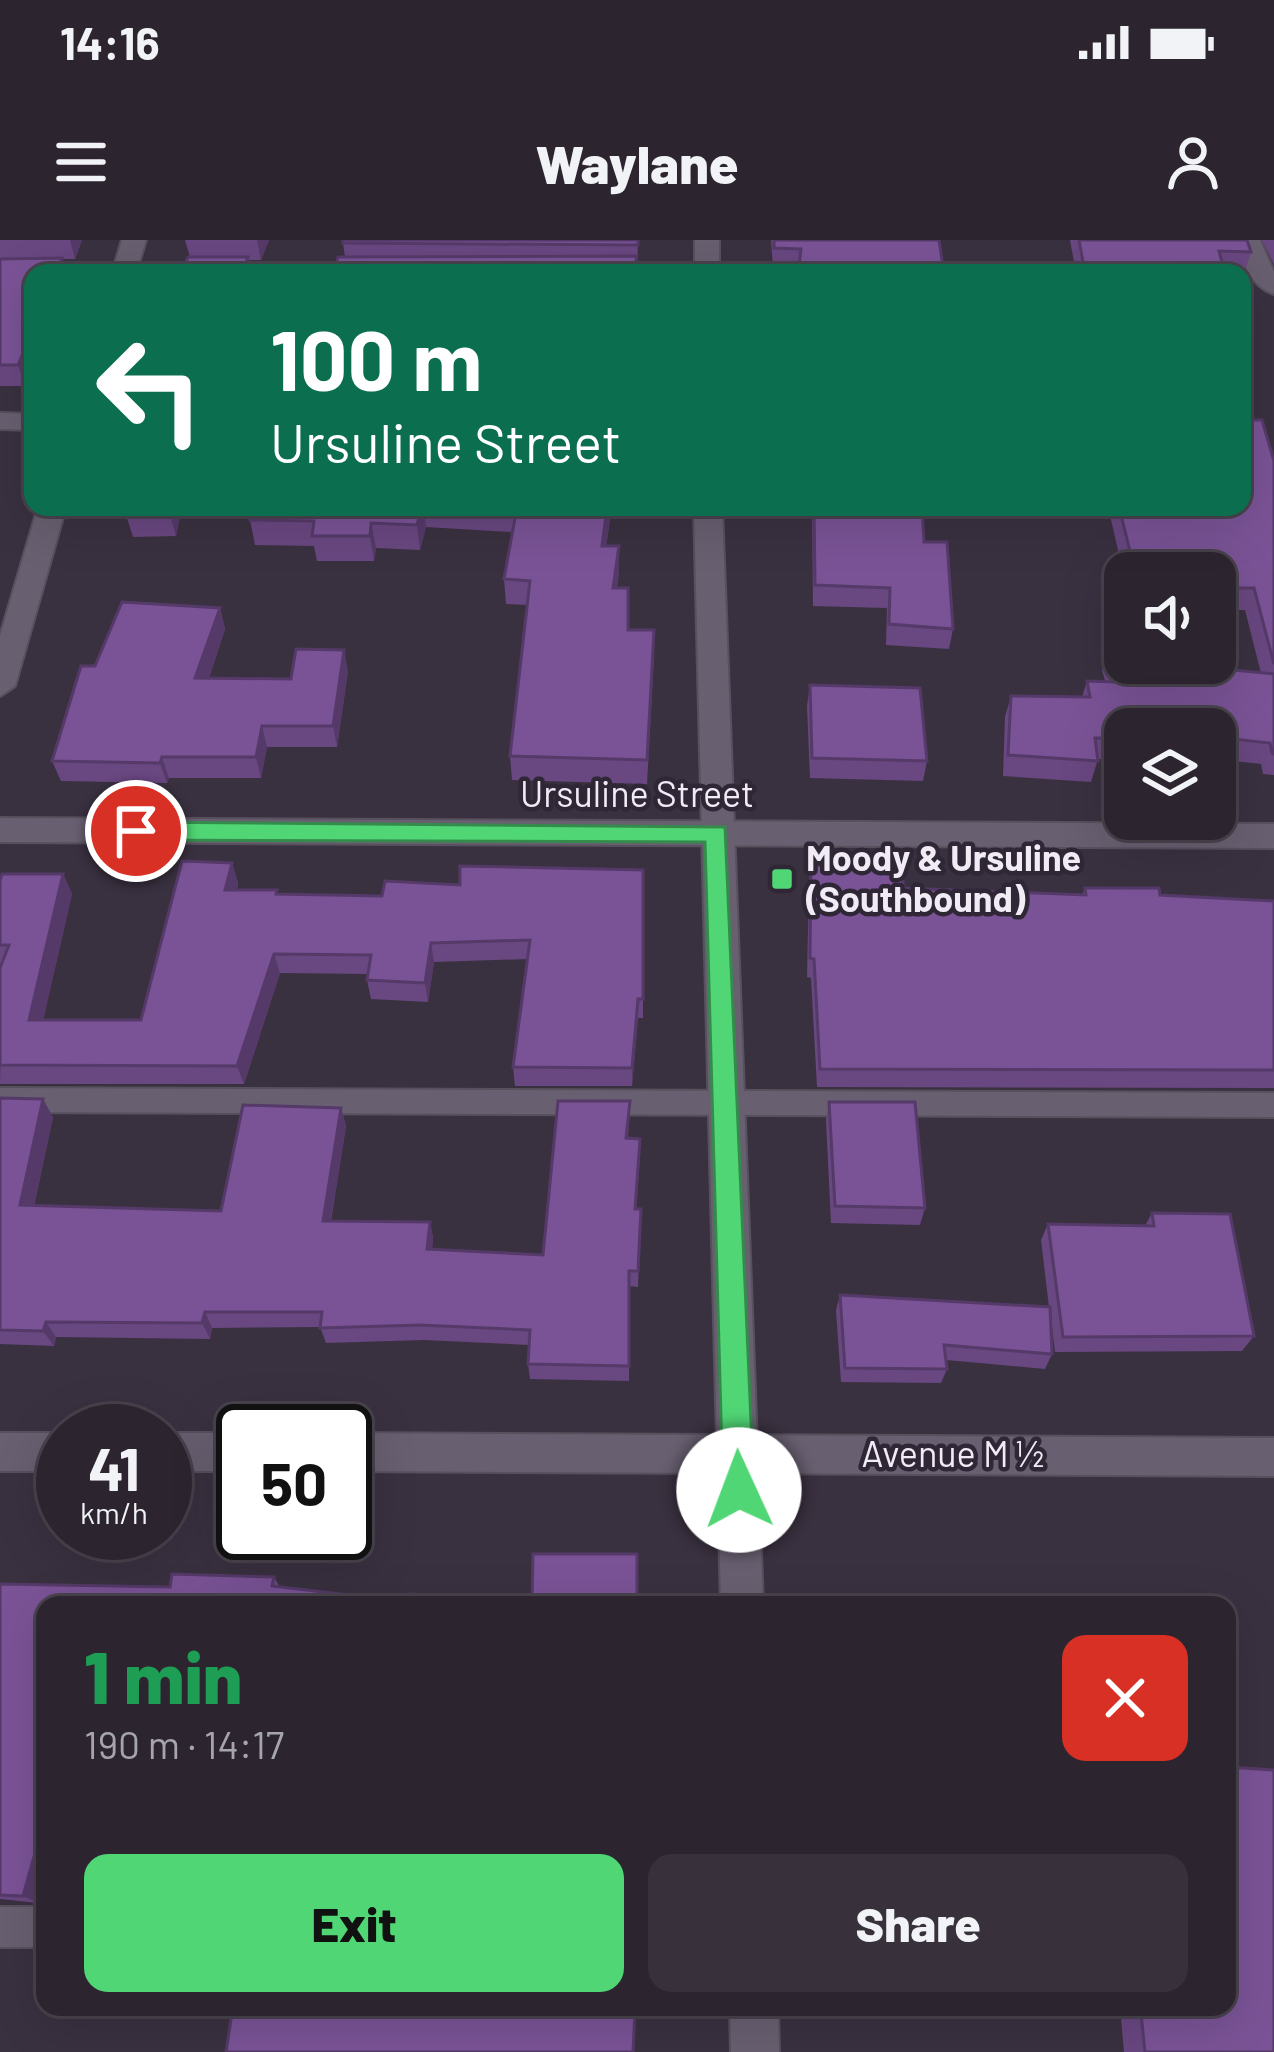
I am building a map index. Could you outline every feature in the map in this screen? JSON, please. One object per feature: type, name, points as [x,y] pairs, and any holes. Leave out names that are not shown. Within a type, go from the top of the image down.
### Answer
[{"type":"street","points":[[1248,240],[1256,265],[1274,287]]},
{"type":"street","points":[[0,686],[49,516]]},
{"type":"street","points":[[708,516],[742,1596]]},
{"type":"street","name":"Ursuline Street","points":[[0,830],[1274,836]]},
{"type":"street","points":[[0,1452],[36,1452]]},
{"type":"street","name":"Avenue M ½","points":[[372,1452],[1274,1456]]},
{"type":"street","points":[[754,2016],[755,2052]]},
{"type":"lane","points":[[0,1100],[1274,1105]]},
{"type":"lane","points":[[0,1927],[36,1927]]},
{"type":"building","points":[[638,240],[638,245],[343,243]]},
{"type":"building","points":[[774,240],[939,240],[943,264],[799,264],[801,249],[774,248]]},
{"type":"building","points":[[1079,240],[1247,240],[1251,252],[1219,251],[1223,264],[1083,264]]},
{"type":"building","points":[[637,256],[635,264],[336,264],[338,257]]},
{"type":"building","points":[[188,257],[248,257],[245,264],[185,264]]},
{"type":"building","points":[[62,258],[60,264],[24,264],[24,351],[18,365],[0,365],[0,259]]},
{"type":"building","points":[[1251,417],[1262,420],[1274,461],[1274,664],[1254,588],[1236,588],[1236,552],[1130,552],[1121,516],[1251,516]]},
{"type":"building","points":[[251,516],[420,516],[417,525],[371,523],[370,536],[312,536],[314,521],[250,520]]},
{"type":"building","points":[[515,516],[606,516],[602,546],[619,546],[613,588],[628,588],[628,630],[654,630],[647,760],[510,756],[530,581],[504,579]]},
{"type":"building","points":[[814,516],[923,516],[924,542],[947,542],[953,629],[889,624],[890,588],[815,585]]},
{"type":"building","points":[[122,602],[220,608],[195,678],[291,679],[296,649],[344,650],[333,726],[262,726],[256,757],[162,757],[160,763],[52,761],[81,666],[95,666]]},
{"type":"building","points":[[1236,670],[1274,674],[1274,754],[1270,743],[1236,739],[1236,708],[1104,708],[1104,738],[1095,738],[1098,761],[1008,755],[1011,696],[1090,697],[1087,681],[1236,684]]},
{"type":"building","points":[[810,685],[920,688],[927,761],[812,758]]},
{"type":"building","points":[[182,861],[232,863],[225,890],[277,890],[276,894],[382,896],[385,881],[460,885],[460,866],[643,870],[643,999],[638,999],[632,1068],[513,1067],[530,940],[431,943],[425,983],[367,980],[371,955],[274,954],[237,1066],[0,1065],[0,968],[9,945],[0,945],[2,874],[63,874],[29,1020],[141,1020]]},
{"type":"building","points":[[811,865],[903,869],[903,888],[1086,895],[1085,888],[1159,888],[1160,895],[1274,901],[1274,1070],[820,1069],[814,959],[810,958]]},
{"type":"building","points":[[0,1098],[43,1099],[20,1205],[221,1211],[243,1105],[341,1108],[323,1221],[430,1222],[427,1249],[543,1255],[558,1101],[630,1101],[626,1138],[640,1139],[635,1209],[641,1209],[638,1271],[629,1271],[629,1366],[528,1364],[530,1330],[420,1325],[320,1328],[322,1312],[205,1312],[202,1323],[46,1322],[43,1331],[0,1330]]},
{"type":"building","points":[[829,1102],[915,1102],[925,1208],[835,1206]]},
{"type":"building","points":[[1152,1213],[1230,1214],[1254,1336],[1063,1337],[1048,1224],[1154,1226]]},
{"type":"building","points":[[840,1295],[1050,1307],[1052,1354],[944,1345],[947,1369],[845,1368]]},
{"type":"building","points":[[533,1554],[637,1554],[637,1596],[532,1596]]},
{"type":"building","points":[[172,1574],[274,1577],[272,1586],[358,1596],[36,1596],[36,1849],[23,1896],[0,1895],[0,1584],[170,1587]]},
{"type":"building","points":[[1236,1768],[1274,1770],[1274,2052],[1145,2052],[1141,2016],[1236,2016]]},
{"type":"building","points":[[232,2016],[635,2016],[633,2052],[226,2052]]},
{"type":"place","name":"Moody & Ursuline (Southbound)","points":[[782,879]]},
{"type":"route","points":[[136,831],[717,833],[739,1490]]}]
